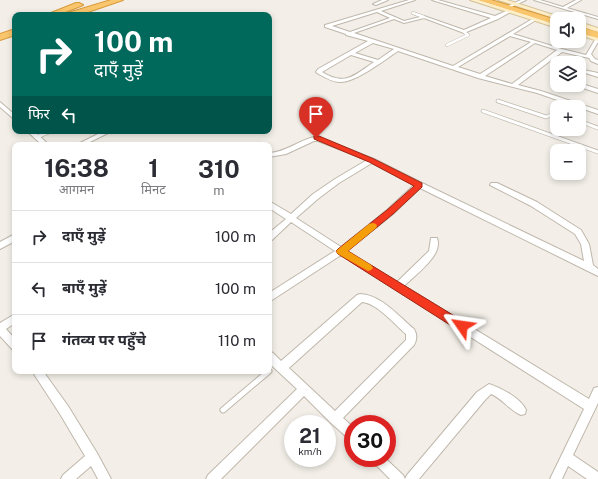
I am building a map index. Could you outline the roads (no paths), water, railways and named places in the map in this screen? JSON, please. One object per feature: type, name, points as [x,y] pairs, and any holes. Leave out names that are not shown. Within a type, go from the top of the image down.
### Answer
[{"type":"highway","points":[[58,12],[60,9],[84,0]]},
{"type":"highway","points":[[63,12],[94,0]]},
{"type":"highway","points":[[65,12],[107,0]]},
{"type":"highway","points":[[80,12],[118,0]]},
{"type":"highway","points":[[483,0],[550,19]]},
{"type":"highway","points":[[492,0],[512,8]]},
{"type":"highway","points":[[0,33],[12,29]]},
{"type":"highway","points":[[586,30],[598,36]]},
{"type":"highway","points":[[0,38],[12,33]]},
{"type":"street","points":[[375,4],[386,0]]},
{"type":"street","points":[[413,0],[328,26],[396,50],[513,86],[539,92],[598,112]]},
{"type":"street","points":[[434,0],[496,18]]},
{"type":"street","points":[[473,0],[550,16]]},
{"type":"street","points":[[501,0],[512,8],[534,19],[550,24]]},
{"type":"street","points":[[377,11],[404,22],[424,17],[464,32],[496,18],[524,0]]},
{"type":"street","points":[[536,0],[598,18]]},
{"type":"street","points":[[564,8],[579,0]]},
{"type":"street","points":[[590,16],[598,11]]},
{"type":"street","points":[[348,34],[393,18]]},
{"type":"street","points":[[454,67],[534,19]]},
{"type":"street","points":[[509,34],[561,50],[587,64],[598,75]]},
{"type":"street","points":[[586,34],[598,36],[588,54],[587,64]]},
{"type":"street","points":[[372,42],[320,70],[319,72],[336,80],[344,81],[396,50]]},
{"type":"street","points":[[480,76],[534,42]]},
{"type":"street","points":[[513,86],[561,50]]},
{"type":"street","points":[[351,53],[378,62]]},
{"type":"street","points":[[586,87],[598,91]]},
{"type":"street","points":[[0,104],[12,115]]},
{"type":"street","points":[[34,134],[43,142]]},
{"type":"street","points":[[85,142],[103,134]]},
{"type":"street","points":[[272,155],[284,154],[310,139],[316,138],[372,160],[419,185],[589,267],[598,273]]},
{"type":"street","points":[[272,234],[292,219],[329,186],[372,160]]},
{"type":"street","points":[[272,296],[341,251],[390,212],[419,185]]},
{"type":"street","points":[[494,185],[534,204],[578,232],[583,238],[586,246],[589,267]]},
{"type":"street","points":[[272,206],[341,251],[591,407]]},
{"type":"street","points":[[0,246],[12,239]]},
{"type":"street","points":[[398,286],[432,252],[434,248],[434,240]]},
{"type":"street","points":[[332,415],[304,389],[274,368],[360,298],[364,297],[374,301],[411,332],[411,342],[336,419],[344,427]]},
{"type":"street","points":[[12,320],[0,329],[12,343]]},
{"type":"street","points":[[38,374],[64,410],[106,479]]},
{"type":"street","points":[[212,479],[304,389]]},
{"type":"street","points":[[411,479],[481,396],[489,389],[495,390],[505,396],[521,410]]},
{"type":"street","points":[[556,479],[598,392]]},
{"type":"street","points":[[67,479],[93,457]]},
{"type":"street","points":[[566,457],[597,479]]},
{"type":"street","points":[[386,467],[399,479]]},
{"type":"lane","points":[[413,13],[424,17]]},
{"type":"lane","points":[[447,45],[468,34],[464,32]]},
{"type":"lane","points":[[498,101],[546,117],[550,116]]},
{"type":"lane","points":[[483,111],[598,152]]},
{"type":"lane","points":[[586,124],[598,128]]},
{"type":"lane","points":[[37,137],[44,134]]},
{"type":"lane","points":[[223,410],[267,374]]}]
